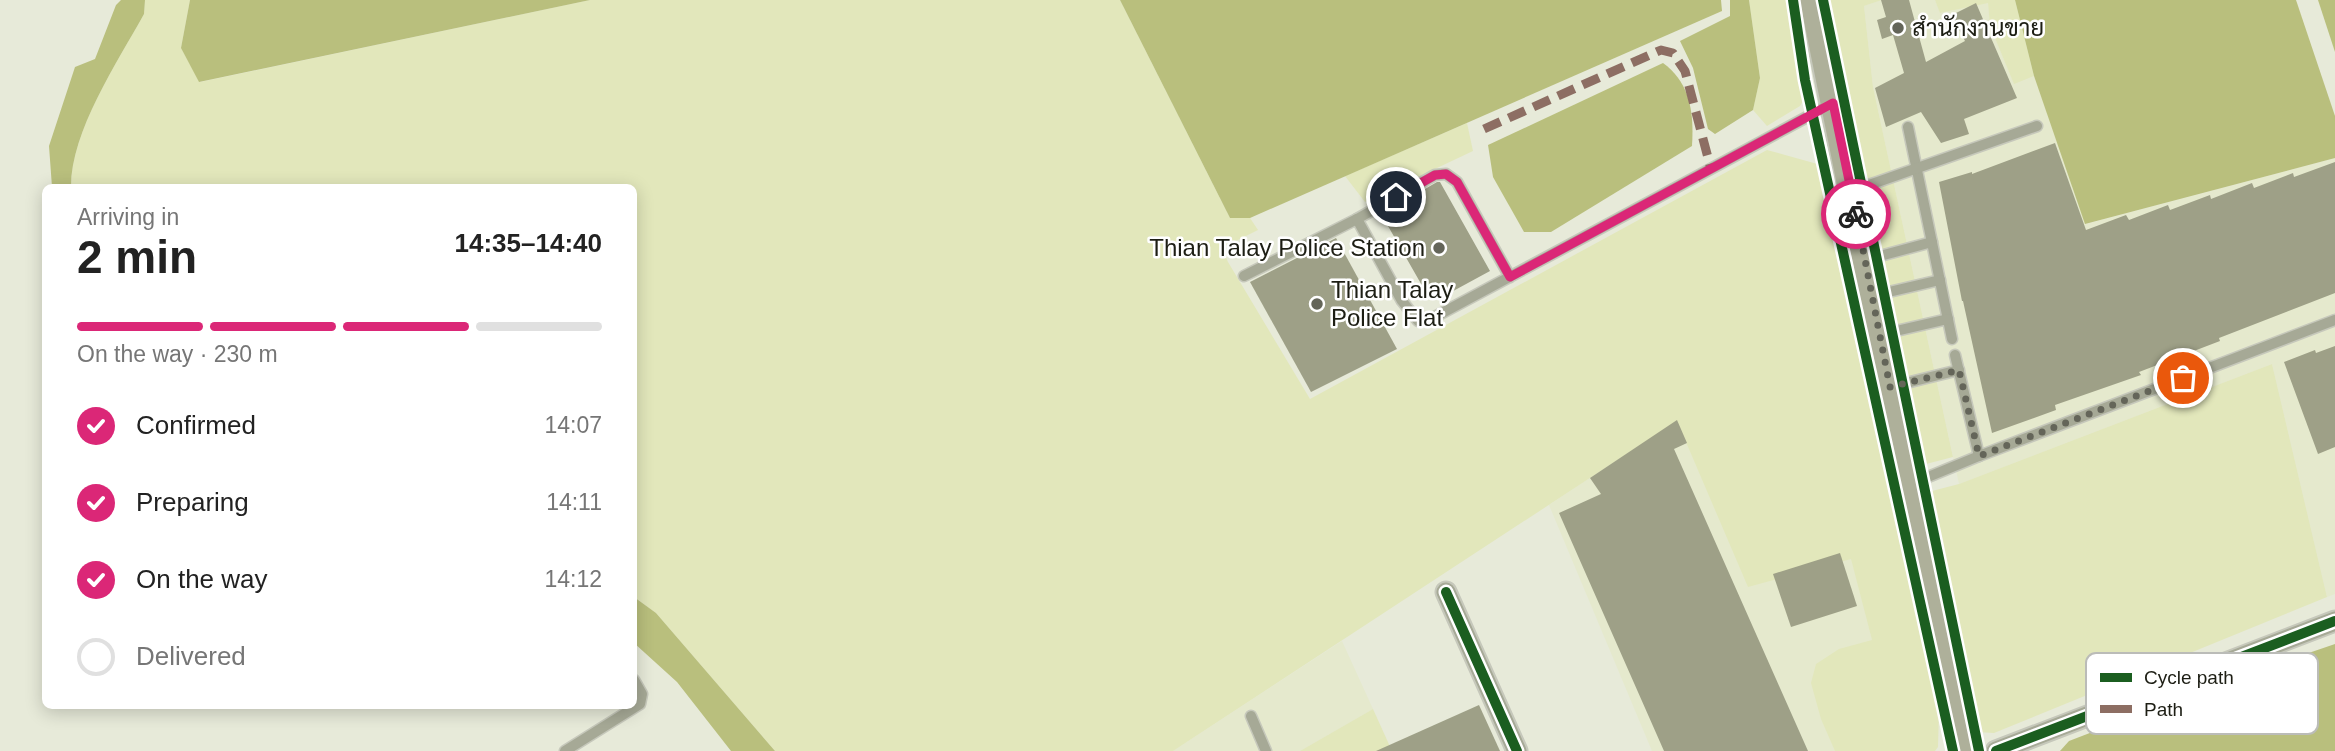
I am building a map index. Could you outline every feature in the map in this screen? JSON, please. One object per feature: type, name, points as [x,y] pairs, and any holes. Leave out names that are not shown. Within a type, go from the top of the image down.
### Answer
[{"type":"main road","points":[[1813,0],[1964,751]]},
{"type":"street","points":[[1446,592],[1517,751]]},
{"type":"street","points":[[2252,653],[2335,621]]},
{"type":"street","points":[[1996,751],[2086,716]]},
{"type":"lane","points":[[1357,219],[1402,301],[1418,321],[1429,320],[1833,103]]},
{"type":"lane","points":[[1851,191],[2037,126]]},
{"type":"lane","points":[[1908,127],[1952,339]]},
{"type":"lane","points":[[1244,276],[1357,219],[1435,175],[1446,174],[1457,182],[1510,277]]},
{"type":"lane","points":[[1864,260],[1932,243]]},
{"type":"lane","points":[[1872,296],[1940,280]]},
{"type":"lane","points":[[1879,335],[1948,318]]},
{"type":"lane","points":[[1910,485],[2335,320]]},
{"type":"lane","points":[[1955,355],[1979,456]]},
{"type":"lane","points":[[1890,387],[1959,370]]},
{"type":"lane","points":[[637,685],[642,694],[637,706]]},
{"type":"lane","points":[[565,751],[632,709]]},
{"type":"lane","points":[[1251,716],[1266,751]]},
{"type":"shaded area","points":[[121,0],[145,0],[144,14],[87,121],[73,165],[71,184],[52,184],[49,146],[75,67],[95,59],[116,5]]},
{"type":"shaded area","points":[[145,0],[190,0],[181,48],[200,82],[590,0],[1120,0],[1230,218],[1250,218],[1258,230],[1222,248],[1310,399],[1767,150],[1821,165],[1939,711],[1938,747],[1935,751],[1835,751],[1821,719],[1811,683],[1816,664],[1839,649],[1872,640],[1851,559],[1748,587],[1677,421],[1173,751],[775,751],[656,613],[637,599],[637,184],[71,184],[73,165],[87,121],[144,14]]},
{"type":"shaded area","points":[[190,0],[590,0],[199,82],[181,48]]},
{"type":"shaded area","points":[[1120,0],[1721,0],[1722,11],[1250,218],[1230,218]]},
{"type":"shaded area","points":[[1730,0],[1749,0],[1760,78],[1753,110],[1715,134],[1708,129],[1693,68],[1680,41],[1730,16]]},
{"type":"shaded area","points":[[1749,0],[1797,0],[1811,88],[1800,106],[1767,126],[1753,110],[1760,78]]},
{"type":"shaded area","points":[[1827,0],[1882,0],[1864,6],[1873,87],[1953,457],[1926,464]]},
{"type":"shaded area","points":[[1882,0],[1935,0],[1941,13],[1988,2],[1990,26],[2014,83],[2034,76],[2086,224],[2335,158],[2335,594],[2327,597],[2272,364],[1959,484],[1873,87],[1864,6]]},
{"type":"shaded area","points":[[1935,0],[2015,0],[2034,76],[2014,84],[1990,26],[1988,3],[1940,13]]},
{"type":"shaded area","points":[[2015,0],[2296,0],[2335,116],[2335,158],[2085,224],[2034,76]]},
{"type":"shaded area","points":[[2318,0],[2335,0],[2335,52]]},
{"type":"shaded area","points":[[1663,63],[1680,80],[1689,100],[1692,146],[1551,232],[1524,232],[1493,177],[1488,145]]},
{"type":"shaded area","points":[[1467,123],[1473,151],[1365,202],[1345,176]]},
{"type":"shaded area","points":[[1796,342],[1878,663],[1877,751],[1652,751],[1549,505]]},
{"type":"shaded area","points":[[2272,364],[2327,597],[2190,653],[2086,653],[2086,695],[1994,733],[1977,732],[1932,491],[1959,484]]},
{"type":"shaded area","points":[[637,599],[656,613],[775,751],[731,751],[677,682],[637,646]]},
{"type":"shaded area","points":[[1342,641],[1373,709],[1300,751],[1173,751]]},
{"type":"shaded area","points":[[2335,644],[2335,751],[2060,751],[2069,741],[2087,734],[2318,734],[2318,653],[2309,653]]},
{"type":"shaded area","points":[[1373,709],[1392,751],[1300,751]]},
{"type":"building","points":[[1881,0],[1909,0],[1926,62],[1965,41],[1952,15],[1976,3],[2017,98],[1964,119],[1969,134],[1941,143],[1921,112],[1886,127],[1875,88],[1904,73],[1893,35],[1882,39],[1877,20],[1886,17]]},
{"type":"building","points":[[2055,143],[2086,230],[2126,215],[2129,220],[2168,205],[2170,210],[2210,195],[2211,199],[2252,183],[2254,188],[2293,173],[2294,177],[2335,162],[2335,293],[2219,338],[2220,341],[2139,372],[2141,375],[2055,405],[2056,410],[1992,433],[1939,182],[1972,174]]},
{"type":"building","name":"Thian Talay Police Station","points":[[1440,182],[1490,271],[1444,296],[1436,282],[1424,289],[1388,226],[1406,216],[1399,204]]},
{"type":"building","name":"Thian Talay Police Flat","points":[[1336,238],[1397,349],[1311,392],[1250,282]]},
{"type":"building","points":[[2335,346],[2335,447],[2318,454],[2284,362],[2315,350],[2316,353]]},
{"type":"building","points":[[1677,420],[1687,443],[1674,449],[1808,751],[1664,751],[1559,513],[1601,494],[1590,478]]},
{"type":"building","points":[[1840,553],[1857,606],[1791,627],[1773,574]]},
{"type":"building","points":[[1479,705],[1500,751],[1376,751]]},
{"type":"marked path","points":[[1484,129],[1661,50],[1673,53],[1685,71],[1711,169]]},
{"type":"cycle path","points":[[1793,0],[1805,80],[1953,751]]},
{"type":"cycle path","points":[[1823,0],[1979,751]]},
{"type":"cycle path","points":[[1446,592],[1517,751]]},
{"type":"cycle path","points":[[2252,653],[2335,621]]},
{"type":"cycle path","points":[[1996,751],[2086,716]]},
{"type":"way so far","points":[[1856,214],[1890,387],[1959,370],[1979,456],[2183,378]]},
{"type":"place","name":"สำนักงานขาย","points":[[1898,28]]},
{"type":"place","name":"Thian Talay Police Station","points":[[1439,248]]},
{"type":"place","name":"Thian Talay Police Flat","points":[[1317,304]]},
{"type":"route","points":[[1396,197],[1435,175],[1446,174],[1457,182],[1510,277],[1833,103],[1856,214]]}]
